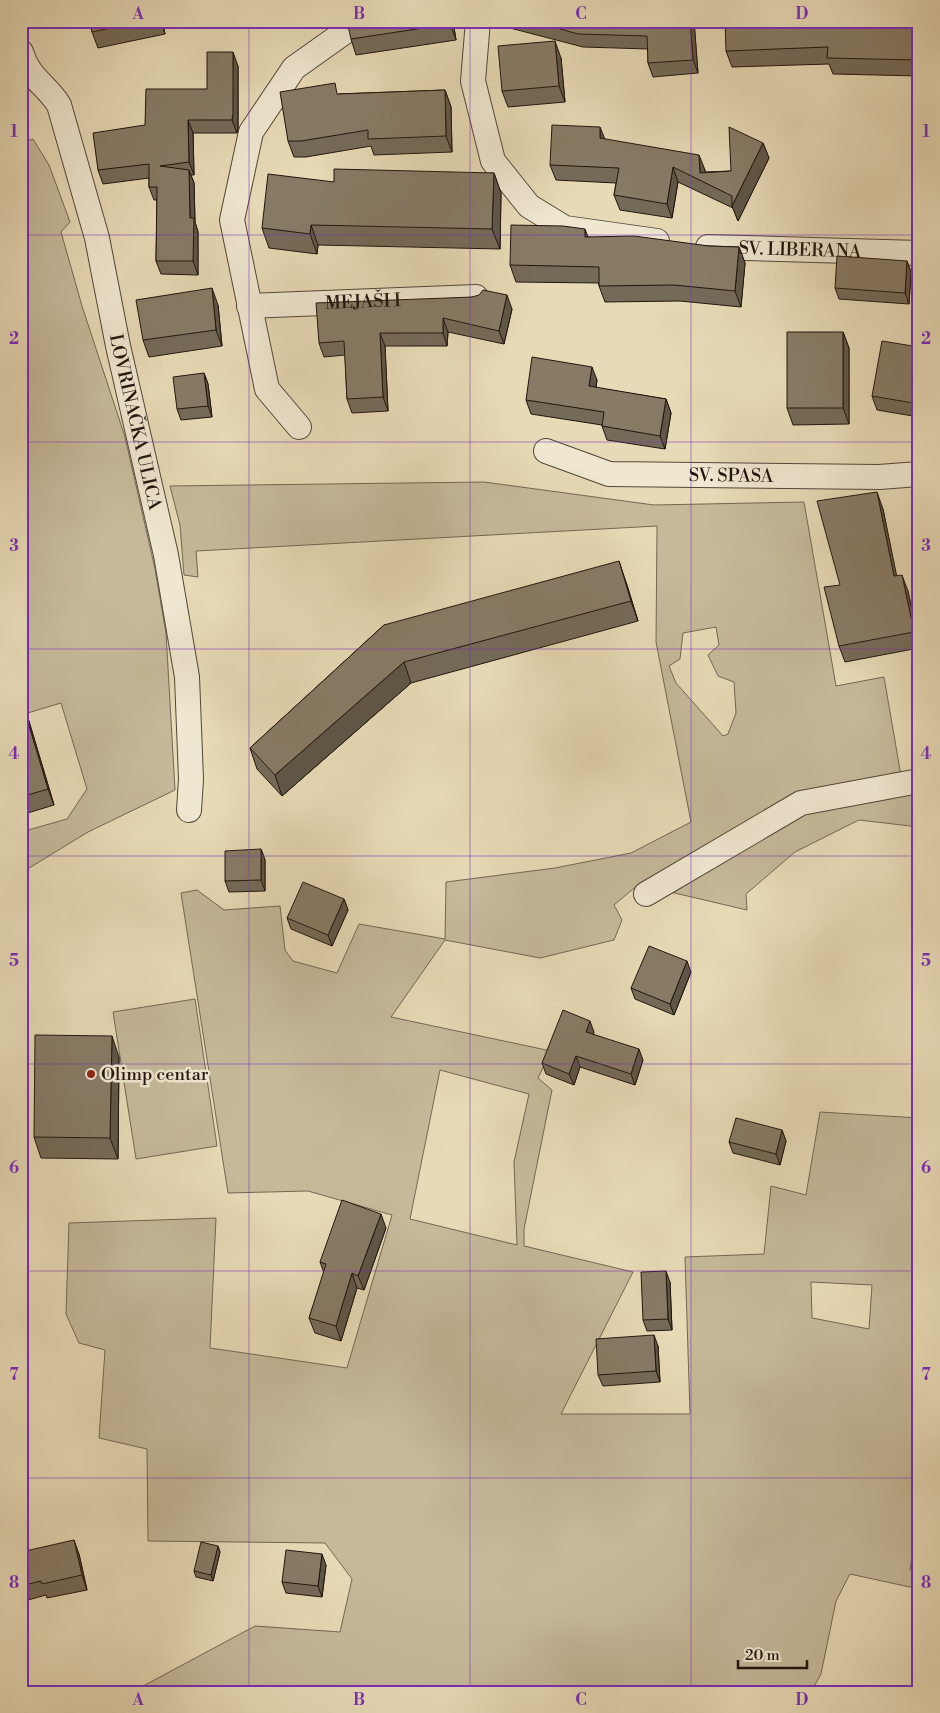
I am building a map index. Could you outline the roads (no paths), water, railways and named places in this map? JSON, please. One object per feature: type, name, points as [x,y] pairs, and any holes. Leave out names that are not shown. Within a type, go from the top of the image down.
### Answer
[{"type":"street","points":[[299,427],[267,389],[232,220],[251,132],[294,68],[348,29],[368,21]]},
{"type":"street","name":"SV. LIBERANA","points":[[478,21],[473,82],[493,161],[529,206],[565,228],[717,249],[919,253]]},
{"type":"street","name":"LOVRINAČKA ULICA","points":[[21,52],[24,62],[32,75],[53,96],[59,105],[97,238],[118,346],[166,555],[187,677],[191,780],[188,810]]},
{"type":"street","name":"MEJAŠI I","points":[[249,306],[476,297]]},
{"type":"street","name":"SV. SPASA","points":[[546,451],[609,474],[880,477],[919,474]]},
{"type":"street","points":[[646,894],[801,803],[919,781]]},
{"type":"place","name":"Olimp centar","points":[[91,1074]]}]
